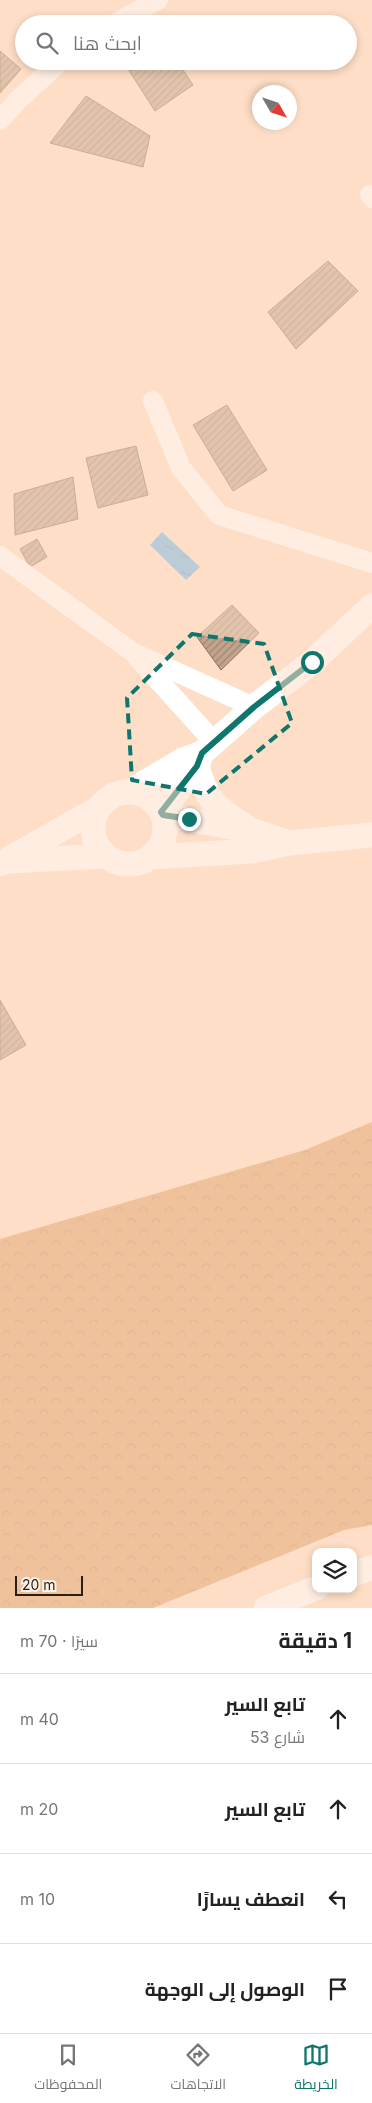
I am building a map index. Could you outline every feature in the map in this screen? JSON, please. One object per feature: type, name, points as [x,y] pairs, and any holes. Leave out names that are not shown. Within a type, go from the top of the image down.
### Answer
[{"type":"street","points":[[130,15],[158,0]]},
{"type":"street","points":[[0,120],[19,99],[51,70]]},
{"type":"street","points":[[153,402],[181,468],[219,515],[372,563]]},
{"type":"street","points":[[0,556],[134,653],[254,707]]},
{"type":"street","points":[[162,814],[204,754],[254,707],[312,662],[372,606]]},
{"type":"street","points":[[134,653],[204,754],[203,787],[222,812],[254,831]]},
{"type":"street","points":[[129,792],[183,760],[204,754]]},
{"type":"street","points":[[2,863],[97,809],[106,800],[117,794],[129,792],[142,794],[153,801],[162,814],[165,830],[161,845],[151,857]]},
{"type":"street","points":[[97,809],[92,826],[94,842],[104,856],[119,864],[136,864],[151,857],[252,851],[289,843],[372,835]]},
{"type":"street","points":[[162,814],[254,831],[289,843]]},
{"type":"street","points":[[2,863],[104,856]]},
{"type":"street","points":[[357,1573],[372,1568]]},
{"type":"street","points":[[266,1608],[312,1590]]},
{"type":"highlighted area","points":[[192,634],[264,644],[292,723],[206,794],[132,780],[127,698]]},
{"type":"green space","points":[[372,1122],[372,1525],[344,1530],[153,1608],[0,1608],[0,1239],[305,1150]]},
{"type":"water","points":[[162,532],[200,567],[186,580],[150,545]]},
{"type":"building","points":[[0,51],[15,64],[15,70],[20,70],[0,93]]},
{"type":"building","points":[[129,70],[183,70],[193,85],[155,111]]},
{"type":"building","points":[[86,96],[150,136],[143,167],[50,143]]},
{"type":"building","points":[[328,261],[358,291],[296,349],[268,312]]},
{"type":"building","points":[[227,405],[267,470],[233,491],[193,425]]},
{"type":"building","points":[[136,446],[148,495],[98,508],[86,458]]},
{"type":"building","points":[[73,477],[78,519],[15,535],[14,494]]},
{"type":"building","points":[[37,539],[47,557],[30,567],[20,549]]},
{"type":"building","points":[[232,605],[259,633],[221,670],[197,637]]},
{"type":"building","points":[[0,1000],[26,1045],[0,1060]]},
{"type":"route","points":[[189,819],[163,815],[161,812],[197,766],[202,753],[254,707],[312,662]]}]
